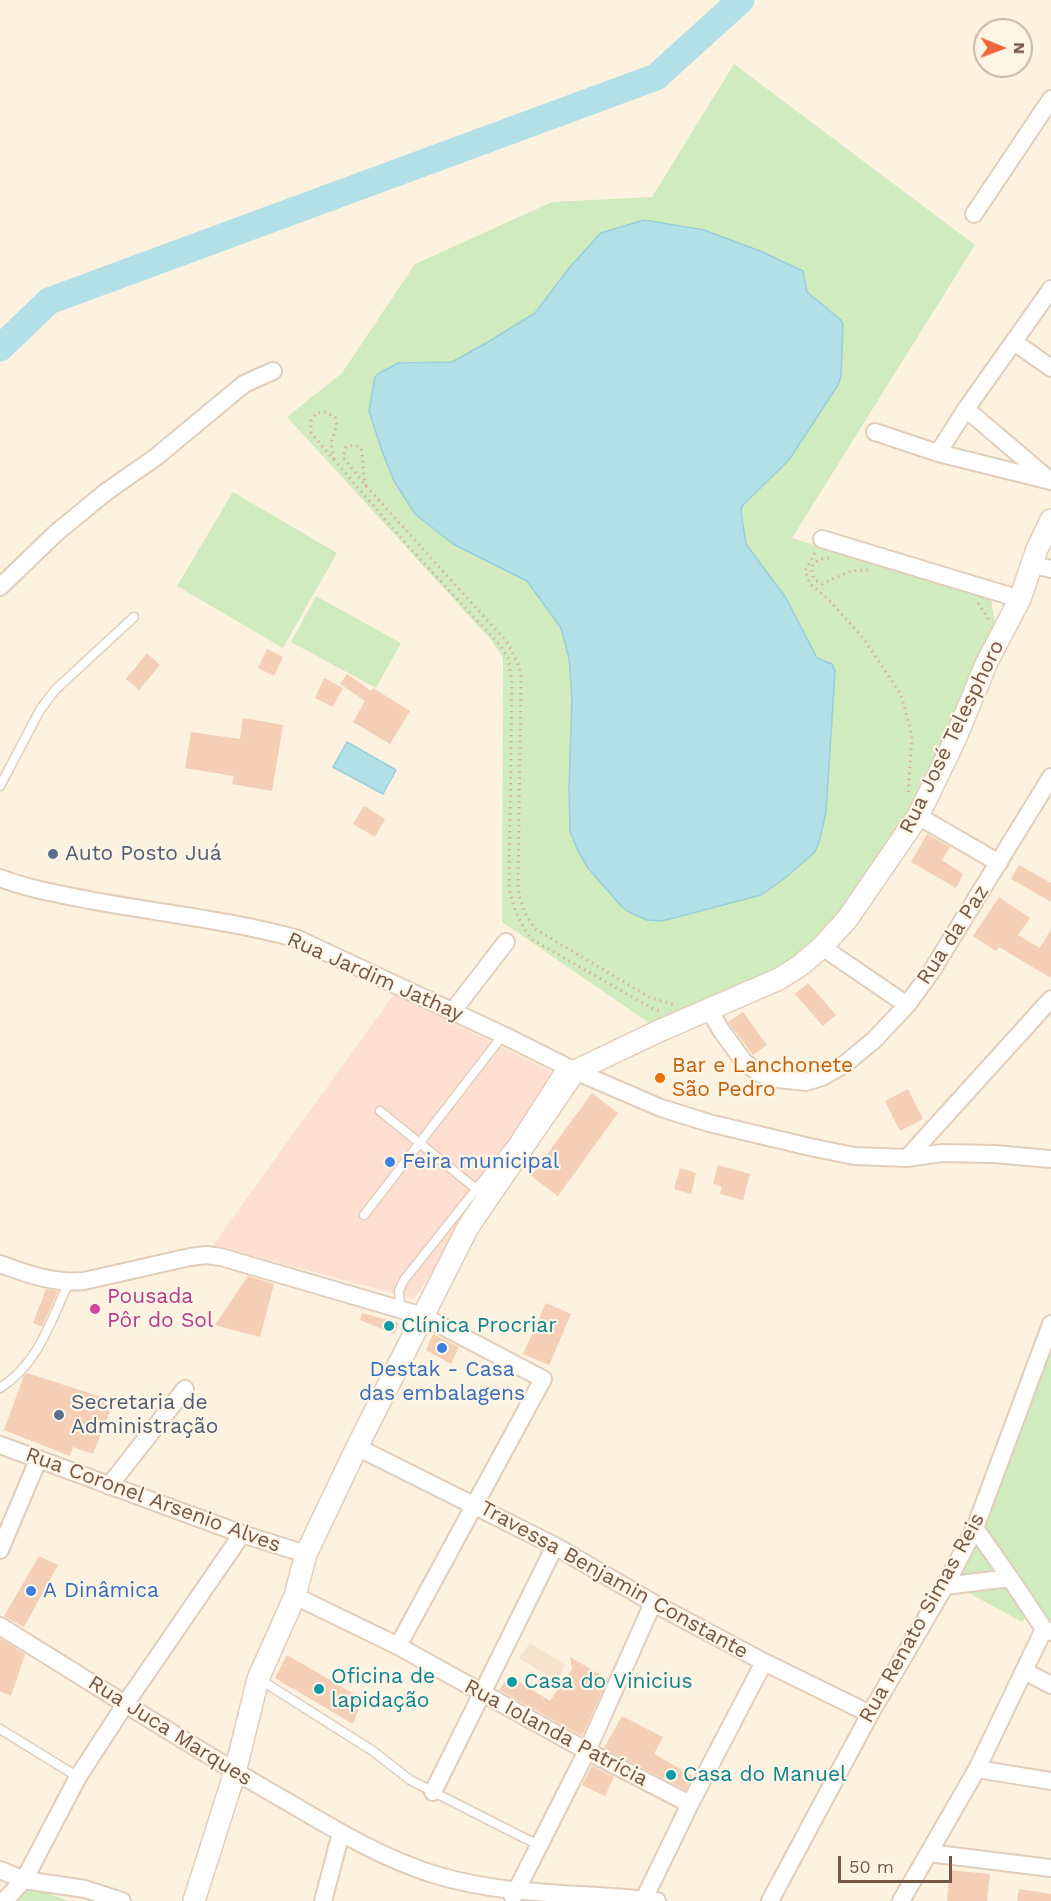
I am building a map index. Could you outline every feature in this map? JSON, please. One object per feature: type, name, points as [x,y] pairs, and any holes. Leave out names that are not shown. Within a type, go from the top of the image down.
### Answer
[{"type":"street","points":[[974,214],[1051,99]]},
{"type":"street","points":[[938,453],[966,409],[1051,289]]},
{"type":"street","points":[[1014,342],[1051,368]]},
{"type":"street","points":[[0,587],[56,533],[106,492],[156,457],[244,384],[273,371]]},
{"type":"street","points":[[966,409],[1051,481]]},
{"type":"street","points":[[875,432],[938,453],[1051,481]]},
{"type":"street","name":"Rua José Telesphoro","points":[[569,1068],[779,979],[801,965],[822,947],[848,918],[954,742],[987,662],[1020,599],[1042,567],[1037,549],[1051,520]]},
{"type":"street","points":[[822,539],[1020,599]]},
{"type":"street","name":"Rua da Paz","points":[[709,1010],[744,1062],[761,1074],[778,1079],[806,1082],[822,1077],[846,1064],[874,1040],[906,1005],[937,962],[1051,777]]},
{"type":"street","name":"Rua da Paz","points":[[913,810],[999,863]]},
{"type":"street","name":"Rua Jardim Jathay","points":[[0,878],[24,887],[135,909],[264,930],[297,939],[569,1068],[661,1107],[709,1123],[854,1156],[907,1158],[942,1153],[994,1154],[1051,1159]]},
{"type":"street","name":"Rua Jardim Jathay","points":[[0,890],[24,887]]},
{"type":"street","points":[[452,1012],[506,942]]},
{"type":"street","name":"Rua da Paz","points":[[822,947],[906,1005]]},
{"type":"street","points":[[907,1158],[1051,999]]},
{"type":"street","points":[[194,1901],[235,1772],[258,1679],[295,1596],[306,1554],[483,1194],[569,1068]]},
{"type":"street","points":[[0,1264],[38,1277],[69,1282],[84,1281],[190,1257],[206,1255],[221,1257],[423,1316],[543,1379],[398,1646]]},
{"type":"street","name":"Rua Renato Simas Reis","points":[[770,1901],[870,1714],[945,1586],[975,1528],[1051,1324]]},
{"type":"street","points":[[109,1486],[185,1389]]},
{"type":"street","name":"Rua Coronel Arsenio Alves","points":[[0,1445],[242,1534],[306,1554]]},
{"type":"street","name":"Travessa Benjamin Constante","points":[[357,1447],[555,1546],[652,1603],[870,1714]]},
{"type":"street","points":[[0,1550],[38,1460]]},
{"type":"street","points":[[900,1901],[977,1769],[1024,1671],[1048,1631],[975,1528]]},
{"type":"street","points":[[4,1901],[24,1880],[78,1777],[242,1534]]},
{"type":"street","points":[[433,1792],[555,1546]]},
{"type":"street","points":[[945,1586],[1010,1578]]},
{"type":"street","name":"Rua Iolanda Patrícia","points":[[295,1596],[398,1646],[587,1751],[690,1804]]},
{"type":"street","points":[[514,1896],[587,1751],[652,1603]]},
{"type":"street","name":"Rua Juca Marques","points":[[0,1626],[235,1772],[341,1833],[389,1856],[436,1875],[489,1887],[514,1896],[650,1900]]},
{"type":"street","points":[[650,1900],[690,1804],[764,1662]]},
{"type":"street","points":[[1024,1671],[1051,1685]]},
{"type":"street","points":[[977,1769],[1051,1781]]},
{"type":"street","points":[[323,1901],[341,1833]]},
{"type":"street","points":[[929,1853],[1051,1868]]},
{"type":"street","points":[[0,1870],[24,1880],[82,1895],[122,1901]]},
{"type":"lane","points":[[0,786],[40,710],[55,690],[134,618]]},
{"type":"lane","points":[[364,1215],[503,1035]]},
{"type":"lane","points":[[380,1111],[483,1194],[404,1280],[399,1290],[400,1308]]},
{"type":"lane","points":[[0,1388],[22,1370],[37,1351],[49,1330],[69,1282]]},
{"type":"lane","points":[[258,1679],[373,1750],[410,1780],[540,1846]]},
{"type":"lane","points":[[0,1729],[78,1777]]},
{"type":"path","points":[[333,459],[331,443],[337,425],[335,417],[326,412],[316,413],[311,421],[311,434],[408,546],[500,645],[508,658],[512,681],[509,885],[511,903],[519,922],[531,939],[655,1010],[671,1013]]},
{"type":"path","points":[[366,486],[361,472],[363,458],[361,447],[354,445],[346,447],[343,457],[366,486],[507,642],[519,666],[521,677],[518,884],[520,899],[526,915],[536,929],[608,973],[649,997],[681,1006]]},
{"type":"path","points":[[822,539],[805,571],[810,584],[827,598],[864,639],[901,695],[912,735],[908,796],[913,810]]},
{"type":"path","points":[[836,560],[830,558],[818,560],[811,568],[814,579],[822,584],[851,571],[869,569],[851,564]]},
{"type":"path","points":[[975,600],[980,603],[988,618],[985,629]]},
{"type":"path","points":[[908,796],[914,786]]},
{"type":"shaded area","name":"Feira municipal","points":[[394,994],[564,1078],[414,1299],[213,1245]]},
{"type":"shaded area","points":[[530,1643],[565,1665],[557,1682],[519,1658]]},
{"type":"green space","points":[[734,64],[975,245],[792,538],[991,600],[996,628],[916,807],[842,920],[781,973],[655,1027],[502,922],[503,658],[492,641],[287,417],[342,373],[415,264],[552,202],[652,197]]},
{"type":"green space","points":[[233,492],[337,553],[283,648],[177,586]]},
{"type":"green space","points":[[316,596],[401,643],[376,688],[291,642]]},
{"type":"green space","points":[[1051,1347],[1051,1620],[1031,1612],[1022,1622],[956,1586]]},
{"type":"green space","points":[[20,1889],[44,1891],[68,1901],[13,1901]]},
{"type":"water","points":[[644,220],[704,230],[760,251],[803,271],[807,292],[843,324],[841,376],[838,385],[789,460],[742,506],[741,512],[746,544],[786,598],[817,658],[832,664],[835,671],[826,812],[820,839],[815,852],[784,879],[761,895],[662,921],[647,920],[622,907],[588,868],[570,831],[572,698],[569,658],[561,628],[527,581],[453,544],[415,514],[394,481],[369,411],[375,377],[378,374],[398,363],[452,362],[488,342],[535,313],[570,267],[601,233]]},
{"type":"water","points":[[347,742],[396,770],[383,794],[333,767]]},
{"type":"building","points":[[267,649],[283,657],[274,676],[258,668]]},
{"type":"building","points":[[147,653],[160,665],[139,690],[126,679]]},
{"type":"building","points":[[347,674],[371,691],[373,688],[410,711],[390,744],[353,722],[365,701],[340,684]]},
{"type":"building","points":[[324,678],[343,688],[333,707],[315,698]]},
{"type":"building","points":[[243,718],[283,725],[272,791],[232,784],[234,776],[185,768],[191,732],[240,739]]},
{"type":"building","points":[[364,806],[385,819],[375,837],[353,824]]},
{"type":"building","points":[[927,834],[950,847],[942,860],[963,874],[956,888],[911,862]]},
{"type":"building","points":[[1019,865],[1051,883],[1051,902],[1011,879]]},
{"type":"building","points":[[999,897],[1030,918],[1018,935],[1040,948],[1051,929],[1051,978],[999,947],[996,951],[973,936]]},
{"type":"building","points":[[808,983],[836,1015],[823,1026],[795,994]]},
{"type":"building","points":[[743,1012],[767,1045],[753,1055],[728,1022]]},
{"type":"building","points":[[908,1089],[923,1119],[900,1131],[885,1101]]},
{"type":"building","points":[[592,1093],[618,1113],[558,1196],[531,1176]]},
{"type":"building","points":[[718,1165],[750,1174],[743,1200],[720,1194],[722,1187],[713,1184]]},
{"type":"building","points":[[680,1168],[696,1173],[691,1194],[674,1189]]},
{"type":"building","points":[[248,1276],[274,1284],[260,1337],[215,1325]]},
{"type":"building","points":[[46,1289],[58,1291],[42,1327],[33,1323]]},
{"type":"building","points":[[546,1303],[571,1314],[549,1365],[523,1354]]},
{"type":"building","points":[[362,1313],[399,1323],[394,1334],[360,1320]]},
{"type":"building","name":"Destak - Casa das embalagens","points":[[433,1334],[459,1347],[451,1364],[426,1350]]},
{"type":"building","name":"Secretaria de Administração","points":[[27,1373],[114,1401],[93,1454],[73,1447],[70,1456],[4,1430]]},
{"type":"building","name":"A Dinâmica","points":[[39,1556],[58,1565],[24,1627],[4,1616]]},
{"type":"building","points":[[0,1638],[25,1654],[11,1696],[0,1691]]},
{"type":"building","name":"Oficina de lapidação","points":[[287,1655],[363,1699],[353,1724],[275,1678]]},
{"type":"building","points":[[570,1657],[608,1679],[582,1736],[499,1690],[509,1675],[550,1701],[572,1669]]},
{"type":"building","points":[[622,1716],[663,1737],[654,1754],[693,1776],[686,1790],[604,1748]]},
{"type":"building","points":[[592,1766],[614,1777],[605,1796],[582,1785]]},
{"type":"building","points":[[950,1870],[990,1874],[987,1901],[947,1901]]},
{"type":"building","points":[[1019,1889],[1051,1894],[1051,1901],[1017,1901]]},
{"type":"waterway","points":[[0,348],[49,301],[656,77],[741,0]]},
{"type":"place","name":"Auto Posto Juá","points":[[53,854]]},
{"type":"place","name":"Bar e Lanchonete São Pedro","points":[[660,1078]]},
{"type":"place","name":"Feira municipal","points":[[390,1162]]},
{"type":"place","name":"Pousada Pôr do Sol","points":[[95,1309]]},
{"type":"place","name":"Clínica Procriar","points":[[389,1326]]},
{"type":"place","name":"Destak - Casa das embalagens","points":[[442,1348]]},
{"type":"place","name":"Secretaria de Administração","points":[[59,1415]]},
{"type":"place","name":"A Dinâmica","points":[[31,1591]]},
{"type":"place","name":"Casa do Vinicius","points":[[512,1682]]},
{"type":"place","name":"Oficina de lapidação","points":[[319,1689]]},
{"type":"place","name":"Casa do Manuel","points":[[671,1775]]}]
